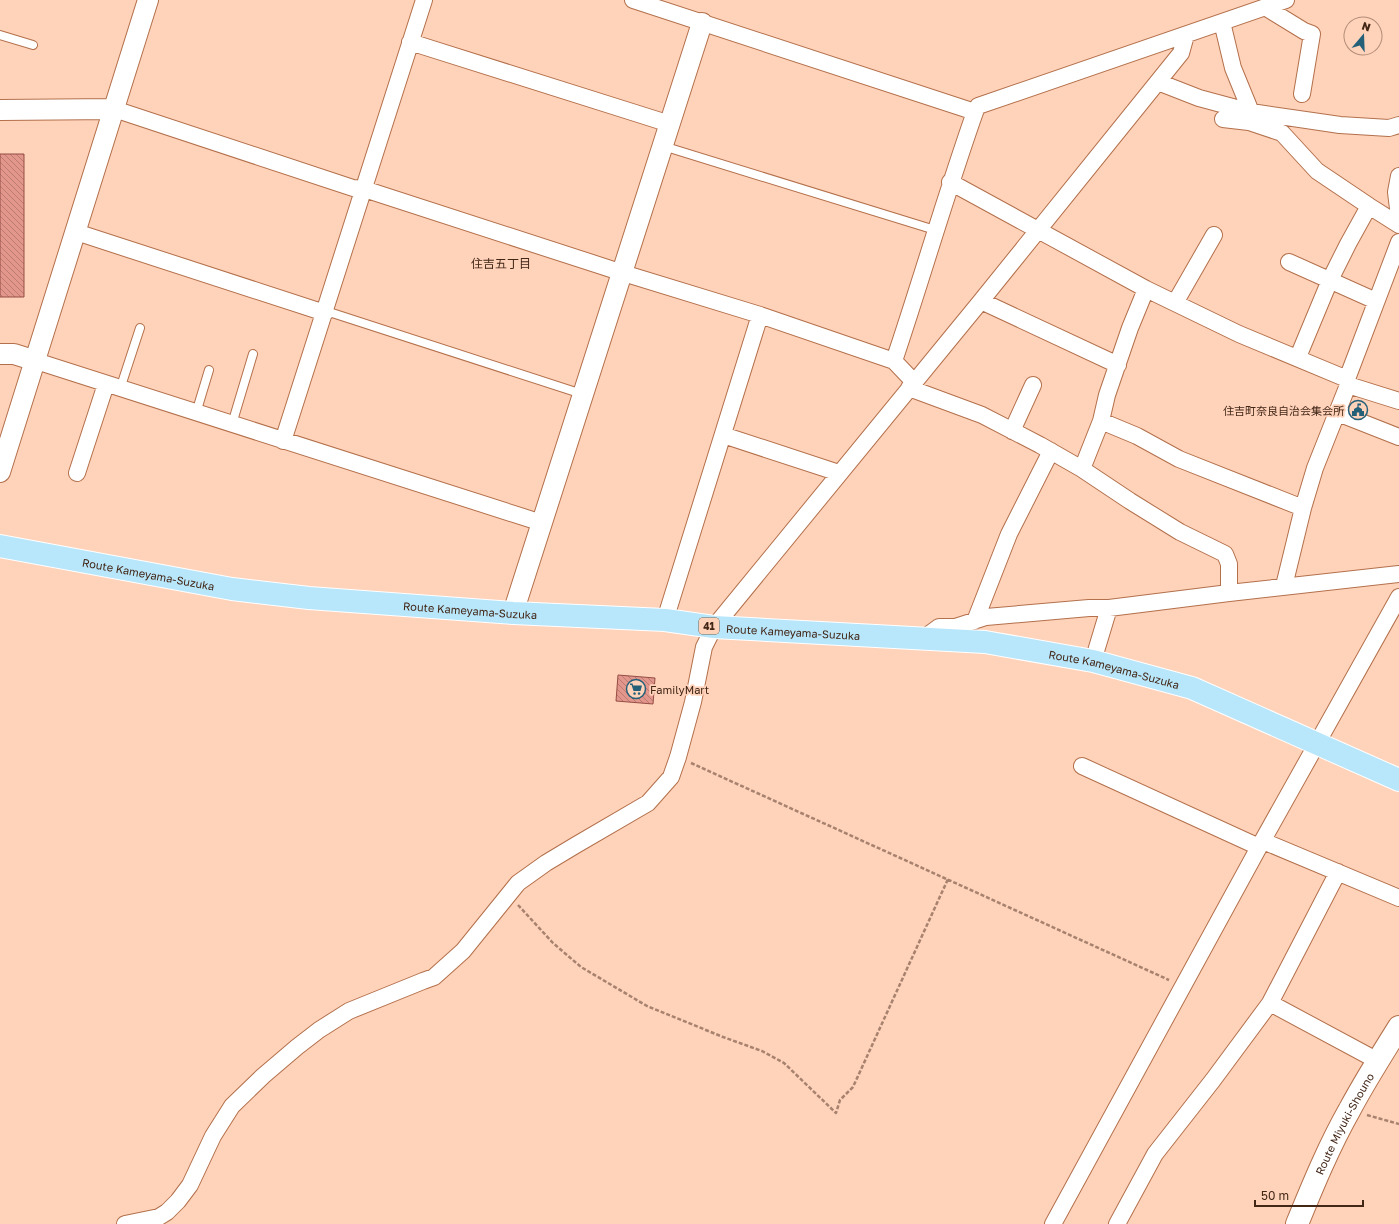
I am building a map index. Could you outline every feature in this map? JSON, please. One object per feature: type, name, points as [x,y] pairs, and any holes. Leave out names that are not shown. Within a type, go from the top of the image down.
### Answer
[{"type":"main road","name":"Route Kameyama-Suzuka","points":[[0,546],[232,589],[309,598],[514,613],[665,620],[714,627],[985,642],[1093,661],[1192,688],[1399,780]]},
{"type":"main road","name":"Route Miyuki-Shouno","points":[[1297,1224],[1315,1179],[1349,1110],[1399,1027]]},
{"type":"street","points":[[0,472],[148,0]]},
{"type":"street","points":[[283,441],[424,0]]},
{"type":"street","points":[[633,0],[974,112]]},
{"type":"street","points":[[894,361],[950,182],[974,112],[978,106],[1286,0]]},
{"type":"street","points":[[1265,7],[1304,31],[1312,34],[1302,94]]},
{"type":"street","points":[[1222,22],[1233,68],[1250,117]]},
{"type":"street","points":[[514,613],[702,23]]},
{"type":"street","points":[[125,1224],[159,1217],[167,1212],[178,1201],[190,1185],[213,1136],[232,1106],[263,1076],[291,1052],[319,1030],[349,1012],[434,978],[464,951],[518,883],[546,863],[648,803],[671,777],[693,702],[704,647],[714,627],[1038,231],[1182,52],[1186,35]]},
{"type":"street","points":[[410,42],[670,124]]},
{"type":"street","points":[[1158,82],[1250,117],[1282,133],[1317,171],[1399,225]]},
{"type":"street","points":[[0,110],[114,109],[346,185],[364,189],[760,316],[894,361],[911,385],[982,415],[1051,451],[1082,469],[1130,502],[1174,528],[1225,554],[1229,564],[1229,593]]},
{"type":"street","points":[[1223,119],[1250,117],[1389,128],[1399,125]]},
{"type":"street","points":[[1399,176],[1396,192],[1399,217]]},
{"type":"street","points":[[950,182],[1146,289],[1240,334],[1298,358],[1347,382],[1399,401]]},
{"type":"street","points":[[1298,358],[1330,280],[1369,206]]},
{"type":"street","points":[[76,232],[325,312]]},
{"type":"street","points":[[1175,303],[1214,235]]},
{"type":"street","points":[[1284,586],[1303,508],[1315,468],[1338,413],[1347,382],[1399,242]]},
{"type":"street","points":[[1289,262],[1376,301]]},
{"type":"street","points":[[1082,469],[1100,421],[1107,395],[1130,328],[1146,289]]},
{"type":"street","points":[[981,301],[1118,365]]},
{"type":"street","points":[[665,620],[760,316]]},
{"type":"street","points":[[0,354],[14,354],[542,523]]},
{"type":"street","points":[[1012,431],[1033,385]]},
{"type":"street","points":[[77,473],[113,386]]},
{"type":"street","points":[[1338,413],[1399,437]]},
{"type":"street","points":[[1100,421],[1137,436],[1179,459],[1303,508]]},
{"type":"street","points":[[723,435],[839,473]]},
{"type":"street","points":[[975,621],[1009,534],[1051,451]]},
{"type":"street","points":[[924,638],[939,627],[955,627],[986,617],[1089,608],[1109,608],[1284,586],[1399,574]]},
{"type":"street","points":[[1053,1224],[1182,986],[1397,605]]},
{"type":"street","points":[[1093,661],[1109,608]]},
{"type":"street","points":[[1082,766],[1261,844],[1338,872],[1399,898]]},
{"type":"street","points":[[1117,1224],[1155,1154],[1213,1080],[1270,1003],[1338,872]]},
{"type":"street","points":[[1270,1003],[1378,1061]]},
{"type":"lane","points":[[0,35],[33,45]]},
{"type":"lane","points":[[663,146],[936,230]]},
{"type":"lane","points":[[325,312],[583,395]]},
{"type":"lane","points":[[113,386],[140,328]]},
{"type":"lane","points":[[232,424],[253,354]]},
{"type":"lane","points":[[196,413],[209,370]]},
{"type":"path","points":[[678,757],[1182,986]]},
{"type":"path","points":[[508,895],[553,943],[581,967],[647,1006],[762,1051],[784,1063],[836,1113],[840,1100],[854,1087],[948,879]]},
{"type":"path","points":[[1349,1110],[1399,1124]]},
{"type":"building","points":[[0,154],[24,154],[24,297],[0,297]]},
{"type":"building","name":"FamilyMart","points":[[618,675],[655,678],[653,704],[616,701]]},
{"type":"place","name":"住吉町奈良自治会集会所","points":[[1358,410]]},
{"type":"place","name":"FamilyMart","points":[[636,689]]},
{"type":"district","name":"住吉五丁目","points":[[501,263]]}]
